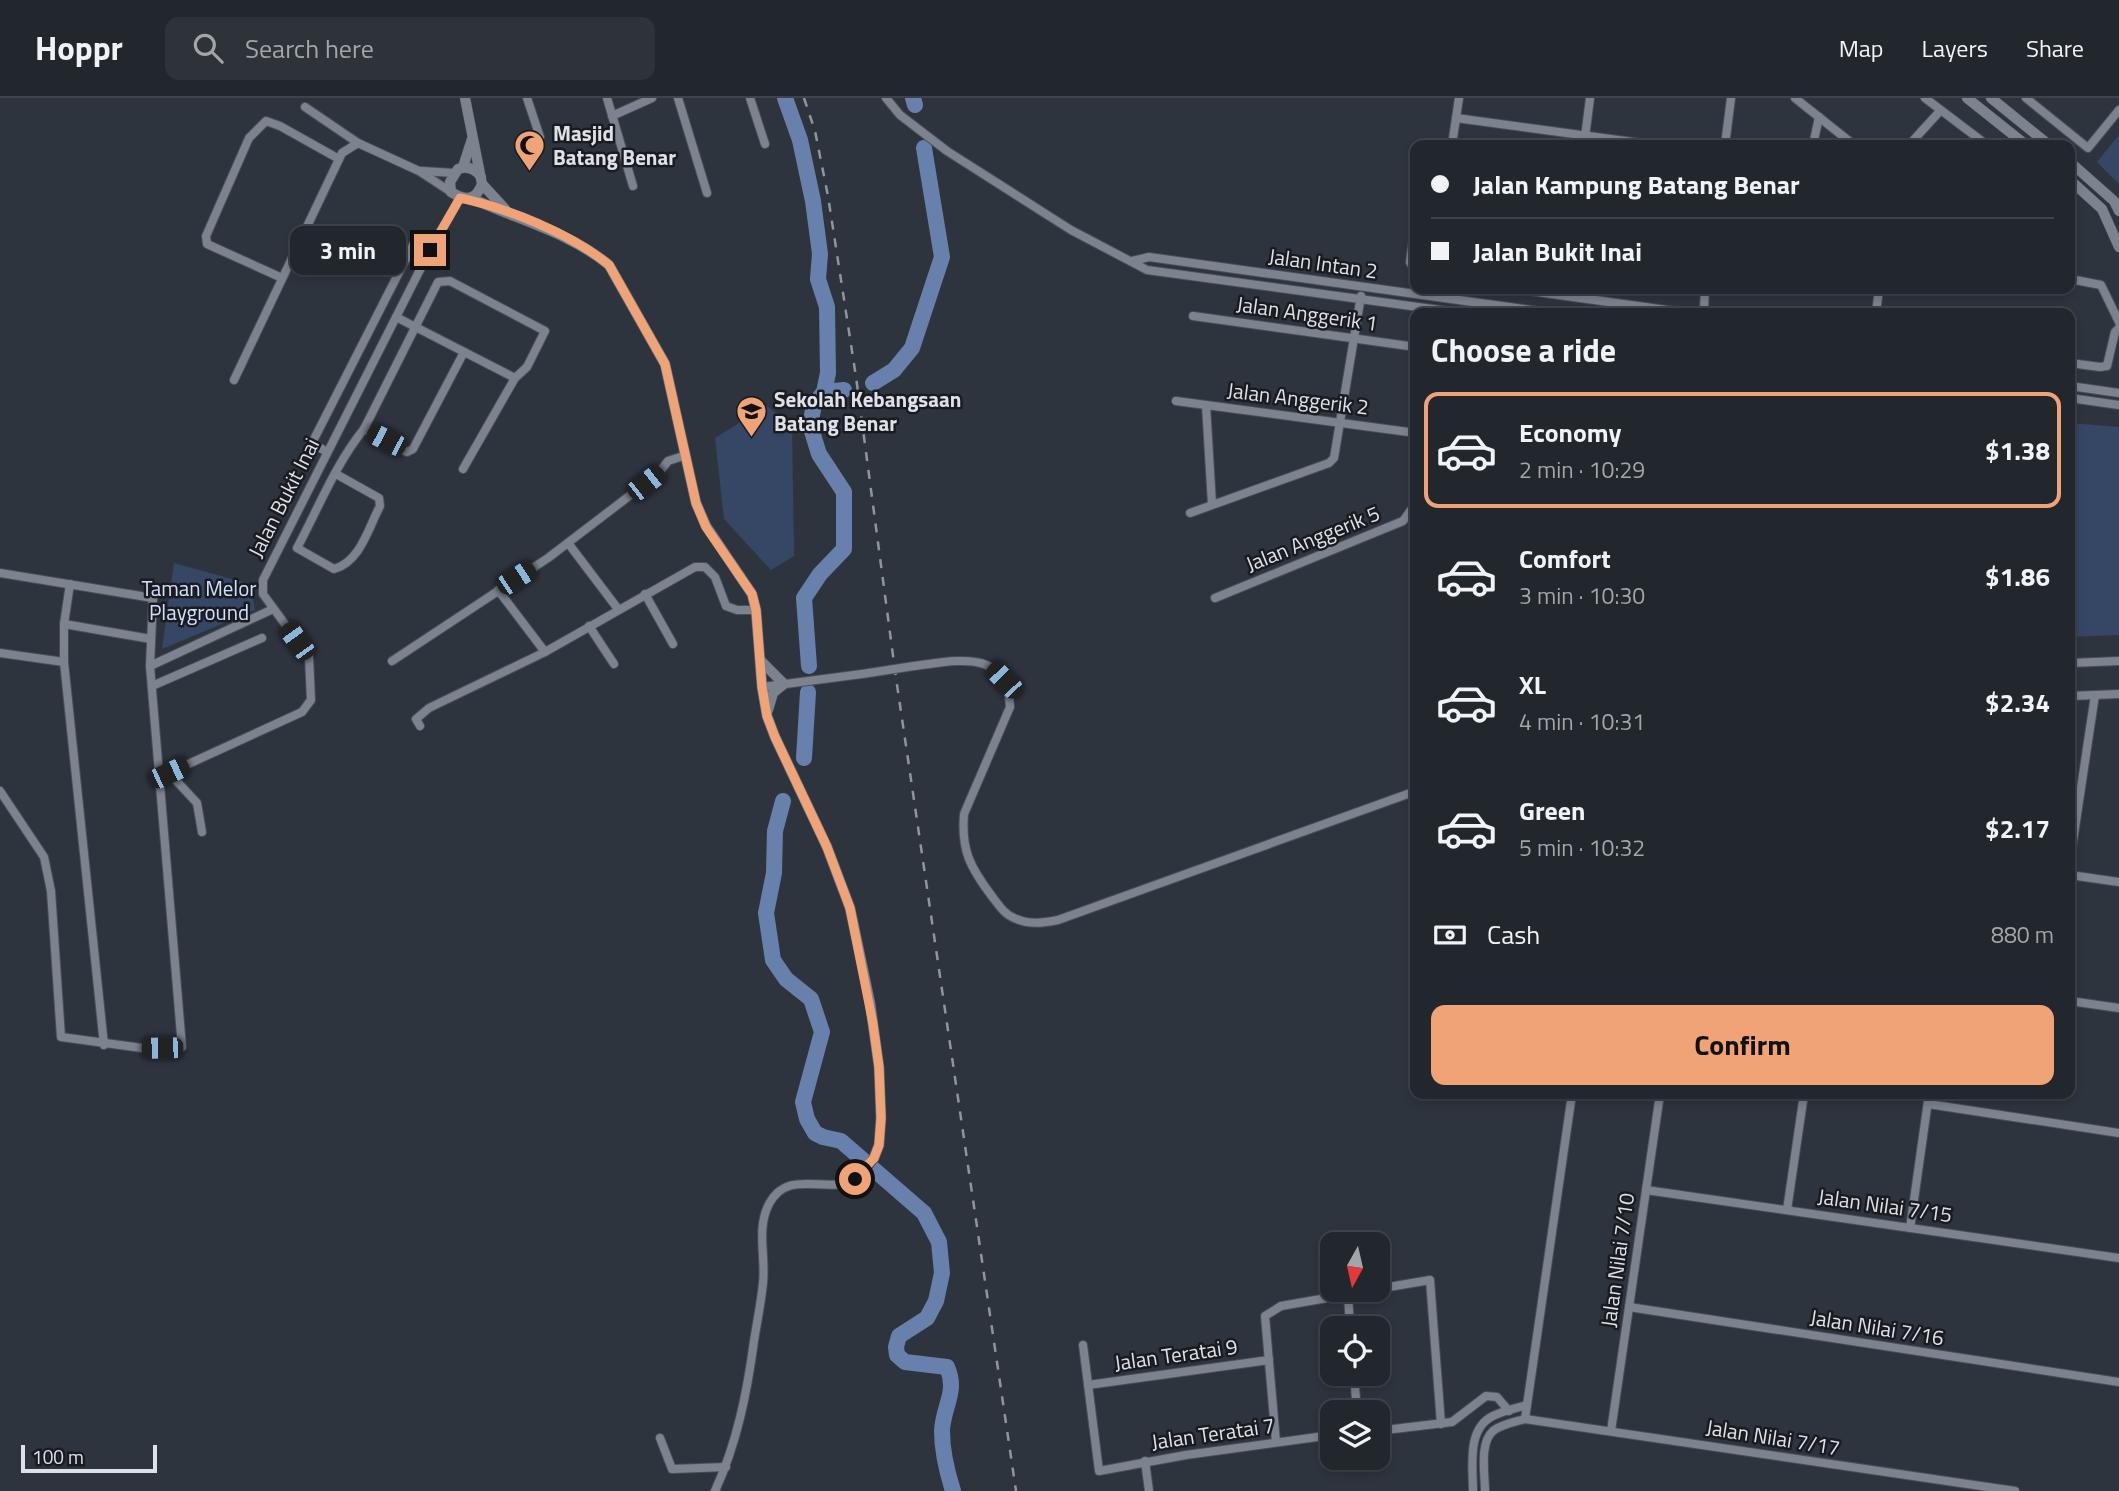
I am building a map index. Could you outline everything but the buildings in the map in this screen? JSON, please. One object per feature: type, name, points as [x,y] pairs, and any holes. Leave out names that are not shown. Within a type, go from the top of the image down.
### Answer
[{"type":"street","points":[[465,98],[482,180],[479,192],[471,198]]},
{"type":"street","points":[[527,98],[540,137]]},
{"type":"street","points":[[607,98],[633,186]]},
{"type":"street","points":[[612,116],[652,98]]},
{"type":"street","points":[[678,98],[707,193]]},
{"type":"street","points":[[750,98],[765,144]]},
{"type":"street","name":"Jalan Intan 2","points":[[886,98],[900,115],[947,151],[1071,230],[1147,270],[1426,308]]},
{"type":"street","points":[[1453,140],[1459,98]]},
{"type":"street","points":[[1585,140],[1590,98]]},
{"type":"street","points":[[1726,140],[1731,98]]},
{"type":"street","points":[[1795,98],[1848,140]]},
{"type":"street","points":[[1926,98],[1980,140]]},
{"type":"street","points":[[1967,98],[2020,140]]},
{"type":"street","points":[[1991,98],[2043,140]]},
{"type":"street","points":[[2026,98],[2088,148],[2119,110]]},
{"type":"street","points":[[305,107],[358,143],[419,171],[455,195],[508,212],[581,246],[609,265],[665,364],[696,503],[706,527],[752,594],[767,716],[827,847],[850,908],[870,1003],[879,1067],[879,1145],[866,1170],[855,1179],[845,1183],[786,1186],[770,1203],[761,1235],[764,1281],[746,1398],[726,1466],[715,1491]]},
{"type":"street","points":[[1914,140],[1940,111]]},
{"type":"street","points":[[1814,140],[1819,117]]},
{"type":"street","points":[[1456,118],[1579,140]]},
{"type":"street","points":[[282,278],[207,244],[206,236],[249,138],[266,121],[339,159]]},
{"type":"street","points":[[455,195],[450,181],[472,139]]},
{"type":"street","points":[[234,380],[339,159],[348,147],[358,143]]},
{"type":"street","points":[[2075,166],[2114,201],[2119,211]]},
{"type":"street","points":[[419,171],[473,169],[508,212]]},
{"type":"street","points":[[2075,185],[2102,209],[2118,243]]},
{"type":"street","name":"Jalan Bukit Inai","points":[[160,777],[302,712],[311,700],[309,657],[262,594],[263,580],[455,195]]},
{"type":"street","points":[[327,452],[312,443],[414,243]]},
{"type":"street","name":"Jalan Intan 2","points":[[1132,261],[1149,257],[1410,294]]},
{"type":"street","points":[[2075,280],[2101,285],[2119,322]]},
{"type":"street","points":[[336,474],[379,498],[380,506],[354,558],[344,566],[334,569],[297,548],[336,474],[353,442],[364,429],[438,282],[455,283],[545,331],[527,367],[515,378],[463,469]]},
{"type":"street","points":[[1190,513],[1329,463],[1334,458],[1362,287]]},
{"type":"street","name":"Jalan Intan 2","points":[[1413,294],[1515,308]]},
{"type":"street","points":[[1576,294],[1658,308]]},
{"type":"street","name":"Jalan Anggerik 1","points":[[1193,316],[1410,345]]},
{"type":"street","points":[[396,317],[515,378]]},
{"type":"street","points":[[2075,364],[2107,366],[2117,330]]},
{"type":"street","points":[[364,429],[407,452],[413,449],[464,352]]},
{"type":"street","points":[[2075,387],[2119,393]]},
{"type":"street","points":[[2075,399],[2119,405]]},
{"type":"street","name":"Jalan Anggerik 2","points":[[1176,401],[1410,432]]},
{"type":"street","points":[[1206,405],[1212,504]]},
{"type":"street","points":[[392,661],[568,543],[658,474],[668,461],[686,455]]},
{"type":"street","name":"Jalan Anggerik 5","points":[[1215,598],[1403,521],[1410,511]]},
{"type":"street","points":[[568,543],[618,609]]},
{"type":"street","points":[[420,726],[417,716],[429,708],[545,652],[695,567],[705,567],[715,577],[726,606],[737,610],[756,610]]},
{"type":"street","points":[[0,572],[153,598],[150,666],[182,1047],[104,1045],[61,1037],[51,891],[44,857],[0,791]]},
{"type":"street","points":[[70,584],[64,624],[64,663],[104,1045]]},
{"type":"street","points":[[498,590],[545,652]]},
{"type":"street","points":[[645,594],[673,643]]},
{"type":"street","points":[[150,666],[273,609]]},
{"type":"street","points":[[64,624],[150,639]]},
{"type":"street","points":[[589,626],[614,664]]},
{"type":"street","points":[[152,686],[262,638]]},
{"type":"street","points":[[0,653],[64,663]]},
{"type":"street","points":[[760,660],[784,684]]},
{"type":"street","points":[[762,687],[976,660],[991,666],[1004,680],[1010,694],[1010,707],[964,814],[966,853],[973,870],[1003,911],[1026,922],[1040,924],[1058,920],[1410,793]]},
{"type":"street","points":[[2075,663],[2119,661]]},
{"type":"street","points":[[767,716],[774,693],[784,684]]},
{"type":"street","points":[[2075,696],[2119,694]]},
{"type":"street","points":[[2075,828],[2095,695]]},
{"type":"street","points":[[169,773],[197,803],[202,832]]},
{"type":"street","points":[[2075,876],[2119,882]]},
{"type":"street","points":[[2075,1002],[2119,1008]]},
{"type":"street","points":[[1485,1491],[1485,1451],[1488,1439],[1493,1431],[1525,1419],[1571,1099]]},
{"type":"street","name":"Jalan Nilai 7/10","points":[[1611,1430],[1659,1099]]},
{"type":"street","points":[[1787,1210],[1803,1099]]},
{"type":"street","points":[[1910,1228],[1928,1099]]},
{"type":"street","points":[[1928,1104],[2119,1133]]},
{"type":"street","name":"Jalan Nilai 7/15","points":[[1646,1190],[2119,1258]]},
{"type":"street","points":[[1390,1287],[1430,1280],[1441,1423]]},
{"type":"street","points":[[1276,1442],[1265,1316],[1281,1306],[1320,1299]]},
{"type":"street","name":"Jalan Nilai 7/16","points":[[1629,1307],[2119,1382]]},
{"type":"street","points":[[1083,1345],[1088,1385]]},
{"type":"street","name":"Jalan Teratai 9","points":[[1088,1385],[1269,1360]]},
{"type":"street","name":"Jalan Teratai 7","points":[[1088,1385],[1099,1471],[1145,1461],[1320,1437]]},
{"type":"street","points":[[1390,1430],[1452,1422],[1486,1396],[1497,1397],[1509,1411]]},
{"type":"street","points":[[1473,1491],[1473,1444],[1476,1433],[1487,1419],[1527,1405]]},
{"type":"street","name":"Jalan Nilai 7/17","points":[[1525,1419],[2015,1491]]},
{"type":"street","points":[[660,1438],[672,1469],[726,1466]]},
{"type":"street","points":[[1145,1461],[1149,1491]]},
{"type":"green space","points":[[2119,135],[2119,184],[2097,162]]},
{"type":"green space","points":[[767,406],[792,425],[794,556],[771,570],[724,519],[715,438]]},
{"type":"green space","points":[[2075,423],[2119,427],[2119,635],[2075,637]]},
{"type":"green space","name":"Taman Melor Playground","points":[[174,563],[250,584],[255,610],[162,649]]},
{"type":"waterway","points":[[785,98],[800,140],[813,201],[820,254],[818,279],[827,307],[828,373],[824,392],[814,405],[810,425],[819,454],[844,492],[844,549],[820,574],[804,598],[809,666]]},
{"type":"waterway","points":[[913,98],[915,105]]},
{"type":"waterway","points":[[873,383],[894,370],[912,348],[942,257],[924,148]]},
{"type":"waterway","points":[[824,392],[844,390]]},
{"type":"waterway","points":[[804,758],[808,692]]},
{"type":"waterway","points":[[783,801],[775,831],[774,873],[766,913],[773,960],[786,979],[811,999],[822,1032],[803,1102],[807,1119],[815,1133],[841,1141],[924,1213],[939,1242],[942,1273],[936,1301],[927,1318],[899,1336],[896,1347],[897,1355],[905,1362],[947,1367],[951,1392],[943,1422],[942,1439],[953,1491]]},
{"type":"railway","points":[[804,98],[815,131],[828,196],[856,377],[896,678],[1016,1491]]},
{"type":"place","name":"Masjid Batang Benar","points":[[530,173]]},
{"type":"place","name":"Sekolah Kebangsaan Batang Benar","points":[[751,439]]},
{"type":"route","points":[[430,250],[460,198],[471,198],[555,233],[595,254],[609,265],[665,364],[696,503],[706,527],[752,594],[767,716],[846,894],[863,965],[877,1046],[881,1118],[879,1145],[874,1158],[866,1170],[855,1179]]}]
